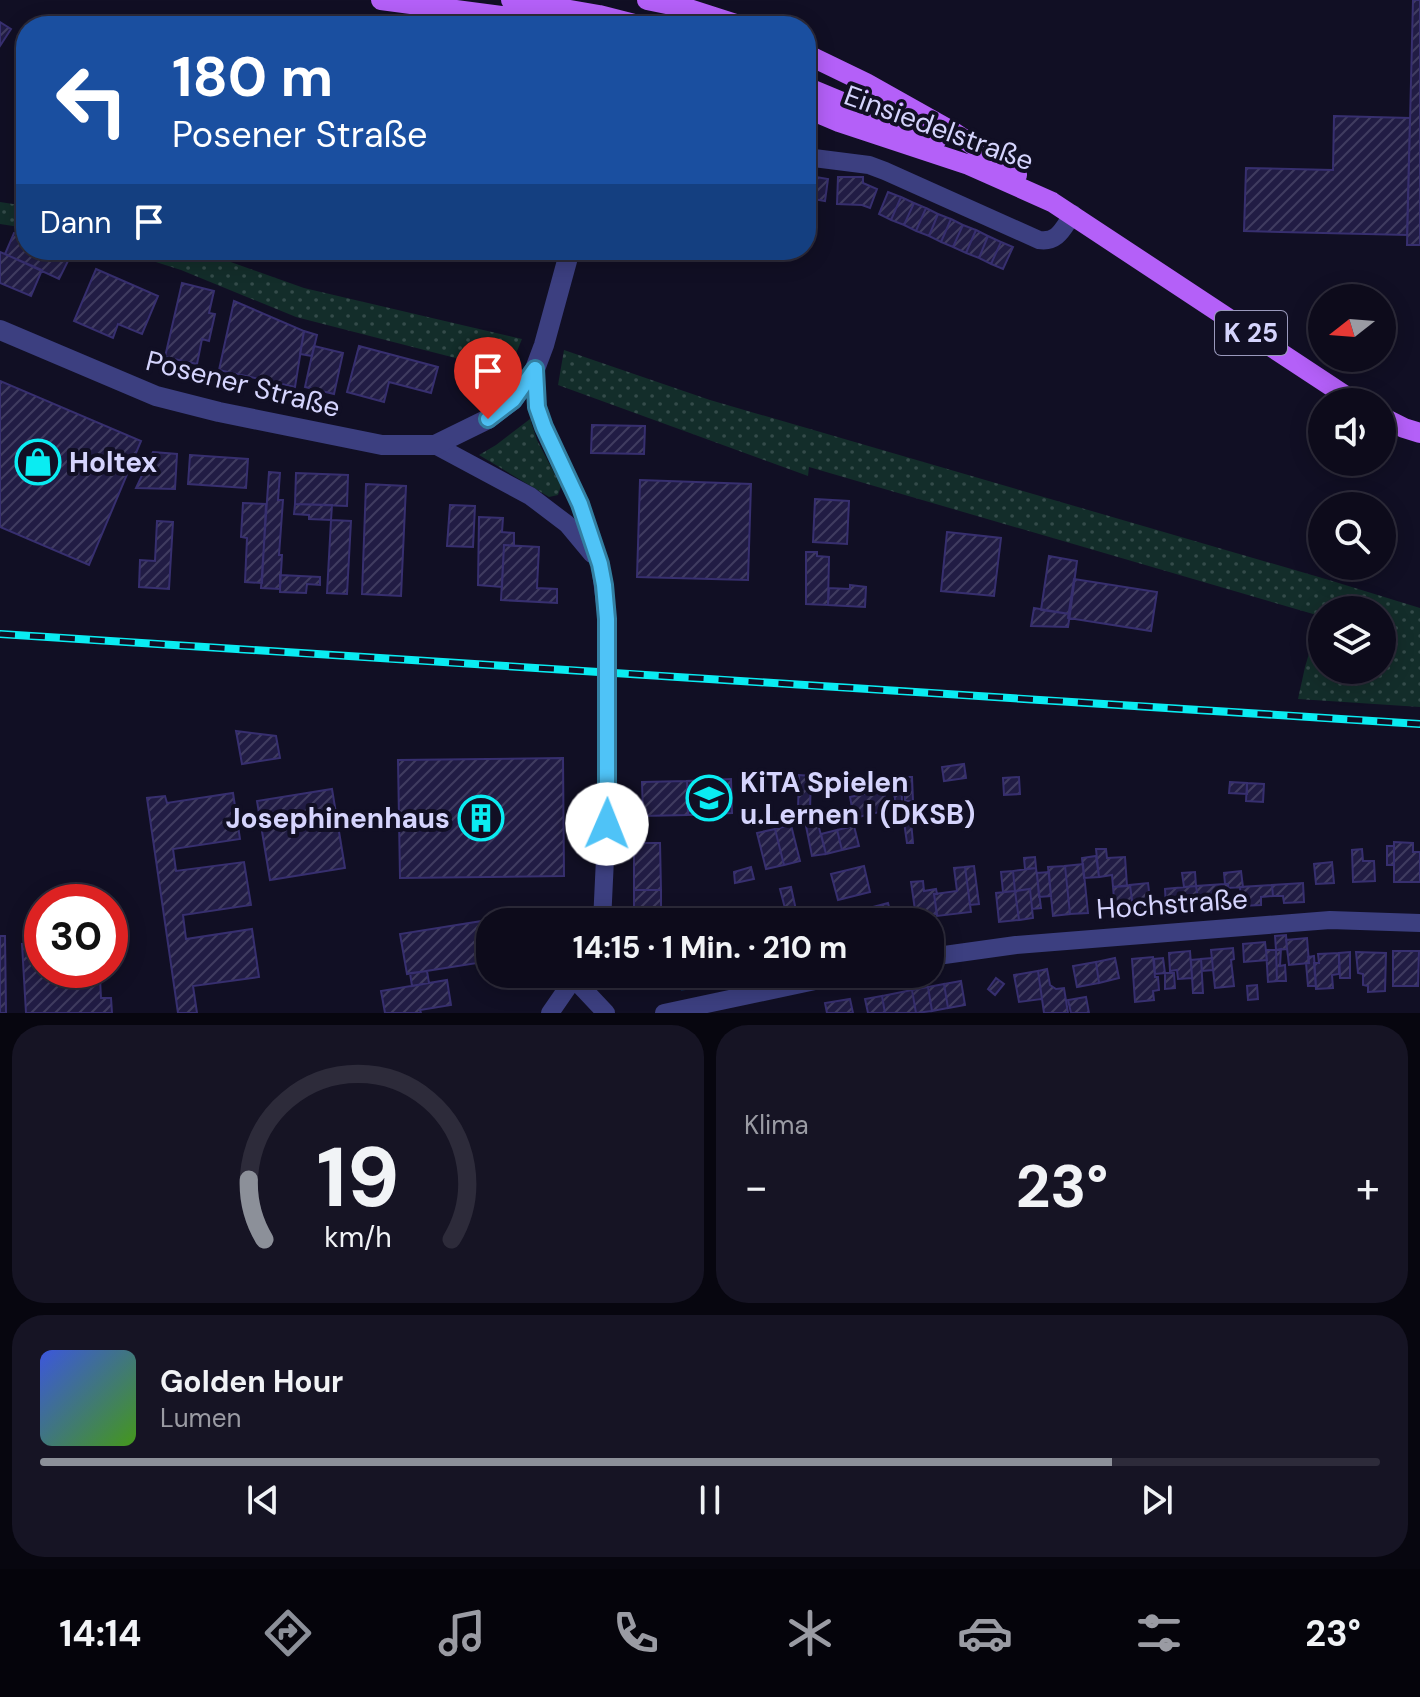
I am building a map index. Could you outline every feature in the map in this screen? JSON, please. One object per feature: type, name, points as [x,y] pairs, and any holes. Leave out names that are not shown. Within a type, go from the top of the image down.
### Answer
[{"type":"main road","points":[[381,0],[509,14],[603,16]]},
{"type":"main road","points":[[646,0],[711,16]]},
{"type":"main road","name":"Einsiedelstraße","points":[[816,59],[955,133],[1052,202]]},
{"type":"main road","name":"Einsiedelstraße","points":[[816,91],[999,165]]},
{"type":"main road","name":"Einsiedelstraße","points":[[816,112],[969,165],[1052,202],[1334,388]]},
{"type":"main road","points":[[1396,424],[1420,433]]},
{"type":"street","name":"Einsiedelstraße","points":[[816,158],[869,165],[1048,242],[1055,239],[1073,214]]},
{"type":"street","name":"Posener Straße","points":[[0,330],[156,396],[232,415],[382,445],[435,445],[488,419],[513,400],[535,369],[566,260]]},
{"type":"street","points":[[535,369],[537,407],[580,504],[600,564],[607,619],[608,795],[603,908]]},
{"type":"street","name":"Posener Straße","points":[[435,445],[530,496],[567,524],[600,564]]},
{"type":"street","name":"Hochstraße","points":[[944,955],[1016,945],[1330,920],[1420,923]]},
{"type":"street","points":[[553,1013],[569,988]]},
{"type":"street","points":[[585,988],[606,1013]]},
{"type":"street","points":[[664,1013],[782,988]]},
{"type":"green space","points":[[0,202],[16,204],[16,226],[0,224]]},
{"type":"green space","points":[[150,260],[225,260],[304,288],[522,339],[506,371],[296,317]]},
{"type":"green space","points":[[564,350],[710,400],[1308,574],[1308,580],[1329,580],[1381,596],[1308,596],[1308,613],[809,467],[808,476],[558,385]]},
{"type":"green space","points":[[530,419],[537,440],[561,486],[558,495],[549,497],[479,455]]},
{"type":"green space","points":[[1396,601],[1420,608],[1420,707],[1298,699],[1308,657],[1308,684],[1396,684]]},
{"type":"building","points":[[1413,0],[1420,0],[1420,245],[1407,245]]},
{"type":"building","points":[[0,22],[11,29],[0,46]]},
{"type":"building","points":[[1334,116],[1410,118],[1407,235],[1244,231],[1246,168],[1333,170]]},
{"type":"building","points":[[816,177],[828,179],[825,201],[816,200]]},
{"type":"building","points":[[838,177],[863,177],[863,183],[877,189],[870,208],[837,204]]},
{"type":"building","points":[[888,192],[901,197],[891,220],[879,214]]},
{"type":"building","points":[[901,197],[914,203],[904,225],[891,220]]},
{"type":"building","points":[[914,203],[926,208],[916,231],[904,225]]},
{"type":"building","points":[[926,208],[938,214],[929,236],[916,231]]},
{"type":"building","points":[[938,214],[951,219],[941,242],[929,236]]},
{"type":"building","points":[[951,219],[963,225],[953,247],[941,242]]},
{"type":"building","points":[[963,225],[976,230],[966,253],[953,247]]},
{"type":"building","points":[[976,230],[988,236],[979,258],[966,253]]},
{"type":"building","points":[[14,233],[16,233],[16,259],[5,254]]},
{"type":"building","points":[[988,236],[1001,242],[991,264],[979,258]]},
{"type":"building","points":[[1001,242],[1013,247],[1003,269],[991,264]]},
{"type":"building","points":[[0,252],[42,270],[31,296],[0,283]]},
{"type":"building","points":[[18,260],[68,260],[59,279]]},
{"type":"building","points":[[96,269],[158,296],[142,334],[118,324],[113,338],[74,321]]},
{"type":"building","points":[[182,283],[214,291],[209,313],[215,314],[209,341],[202,339],[197,364],[165,357]]},
{"type":"building","points":[[234,301],[304,331],[295,387],[219,370]]},
{"type":"building","points":[[304,331],[317,335],[312,356],[300,354]]},
{"type":"building","points":[[314,346],[343,353],[334,394],[305,387]]},
{"type":"building","points":[[359,346],[438,367],[431,393],[389,382],[384,402],[347,392]]},
{"type":"building","points":[[0,381],[141,441],[89,565],[0,527]]},
{"type":"building","points":[[592,425],[645,426],[644,454],[591,453]]},
{"type":"building","points":[[153,452],[177,454],[175,489],[136,488]]},
{"type":"building","points":[[190,455],[248,459],[246,488],[188,484]]},
{"type":"building","points":[[269,472],[280,473],[278,500],[283,500],[280,589],[261,588]]},
{"type":"building","points":[[296,473],[348,475],[347,506],[295,504]]},
{"type":"building","points":[[640,480],[751,484],[748,580],[637,577]]},
{"type":"building","points":[[366,484],[406,486],[401,596],[362,594]]},
{"type":"building","points":[[815,499],[849,501],[847,544],[813,542]]},
{"type":"building","points":[[243,503],[266,504],[262,583],[245,582],[247,538],[241,537]]},
{"type":"building","points":[[295,504],[332,505],[331,520],[309,519],[309,515],[294,514]]},
{"type":"building","points":[[450,505],[475,506],[473,547],[447,546]]},
{"type":"building","points":[[479,517],[503,518],[502,532],[514,533],[514,546],[504,545],[502,587],[478,585]]},
{"type":"building","points":[[331,520],[351,521],[347,594],[327,593]]},
{"type":"building","points":[[157,521],[173,522],[169,589],[139,587],[140,560],[155,561]]},
{"type":"building","points":[[947,532],[1001,538],[994,596],[941,591]]},
{"type":"building","points":[[504,545],[539,547],[537,588],[557,589],[557,603],[501,600]]},
{"type":"building","points":[[806,552],[829,557],[828,605],[806,604]]},
{"type":"building","points":[[1049,556],[1077,561],[1070,614],[1041,610]]},
{"type":"building","points":[[280,575],[320,577],[320,585],[307,584],[306,593],[280,592]]},
{"type":"building","points":[[1074,579],[1157,592],[1151,631],[1068,618]]},
{"type":"building","points":[[850,585],[866,587],[865,607],[828,605],[829,588],[850,589]]},
{"type":"building","points":[[1034,608],[1070,614],[1068,627],[1031,626]]},
{"type":"building","points":[[236,731],[276,736],[280,758],[242,764]]},
{"type":"building","name":"Josephinenhaus","points":[[563,758],[564,876],[400,878],[398,760]]},
{"type":"building","points":[[964,764],[966,778],[944,781],[942,767]]},
{"type":"building","points":[[799,775],[811,776],[810,810],[798,809]]},
{"type":"building","points":[[904,777],[912,777],[913,801],[905,801]]},
{"type":"building","points":[[1019,777],[1020,794],[1004,795],[1003,778]]},
{"type":"building","points":[[893,778],[901,778],[902,802],[895,802]]},
{"type":"building","points":[[731,779],[732,813],[688,815],[687,781]]},
{"type":"building","points":[[687,781],[688,815],[643,816],[642,782]]},
{"type":"building","points":[[1230,782],[1247,783],[1247,794],[1229,793]]},
{"type":"building","points":[[1247,783],[1264,784],[1263,802],[1246,801]]},
{"type":"building","points":[[332,789],[345,868],[270,880],[257,801]]},
{"type":"building","points":[[877,791],[878,794],[884,793],[888,810],[854,818],[850,797]]},
{"type":"building","points":[[233,793],[240,839],[173,849],[176,871],[244,862],[251,905],[183,915],[186,939],[252,929],[259,977],[193,986],[197,1013],[178,1013],[147,798],[165,796],[167,803]]},
{"type":"building","points":[[911,821],[913,843],[907,843],[904,822]]},
{"type":"building","points":[[818,824],[826,854],[812,856],[806,826]]},
{"type":"building","points":[[791,825],[800,861],[784,865],[775,829]]},
{"type":"building","points":[[854,826],[859,846],[842,850],[837,830]]},
{"type":"building","points":[[775,829],[784,865],[766,869],[757,833]]},
{"type":"building","points":[[837,830],[842,850],[826,854],[821,834]]},
{"type":"building","points":[[1394,842],[1413,843],[1413,852],[1420,852],[1420,882],[1394,882]]},
{"type":"building","points":[[634,843],[660,843],[661,890],[634,890]]},
{"type":"building","points":[[1387,846],[1394,846],[1394,865],[1387,865]]},
{"type":"building","points":[[1096,849],[1106,849],[1107,858],[1125,857],[1127,886],[1113,887],[1112,875],[1099,877]]},
{"type":"building","points":[[1362,849],[1363,861],[1374,861],[1375,881],[1353,882],[1352,850]]},
{"type":"building","points":[[1096,856],[1099,877],[1084,878],[1082,858]]},
{"type":"building","points":[[1035,857],[1036,868],[1025,869],[1024,858]]},
{"type":"building","points":[[1332,862],[1334,883],[1316,884],[1314,864]]},
{"type":"building","points":[[1083,864],[1088,913],[1070,914],[1065,866]]},
{"type":"building","points":[[864,866],[870,892],[838,900],[831,874]]},
{"type":"building","points":[[974,866],[979,904],[970,905],[965,867]]},
{"type":"building","points":[[1065,866],[1070,914],[1053,916],[1048,867]]},
{"type":"building","points":[[751,867],[754,879],[735,883],[734,872]]},
{"type":"building","points":[[965,867],[971,912],[944,915],[944,908],[936,908],[934,894],[957,891],[954,868]]},
{"type":"building","points":[[1036,868],[1041,908],[1032,909],[1030,889],[1015,891],[1013,871]]},
{"type":"building","points":[[1013,871],[1015,891],[1003,892],[1001,872]]},
{"type":"building","points":[[1241,871],[1243,887],[1228,888],[1224,873]]},
{"type":"building","points":[[1049,872],[1051,896],[1039,897],[1037,873]]},
{"type":"building","points":[[1195,872],[1196,886],[1184,887],[1182,873]]},
{"type":"building","points":[[923,881],[924,891],[936,889],[936,908],[915,908],[911,882]]},
{"type":"building","points":[[1148,883],[1151,907],[1133,908],[1130,885]]},
{"type":"building","points":[[1303,883],[1304,902],[1284,903],[1283,896],[1273,896],[1272,885]]},
{"type":"building","points":[[1228,884],[1229,903],[1208,905],[1208,897],[1198,898],[1196,886]]},
{"type":"building","points":[[1130,885],[1133,908],[1115,910],[1113,887]]},
{"type":"building","points":[[1272,885],[1273,896],[1261,897],[1261,905],[1241,906],[1240,887]]},
{"type":"building","points":[[1196,886],[1198,898],[1186,898],[1187,907],[1166,908],[1165,889]]},
{"type":"building","points":[[791,887],[796,908],[785,908],[780,889]]},
{"type":"building","points":[[1030,889],[1033,918],[1019,920],[1015,891]]},
{"type":"building","points":[[634,890],[661,890],[661,908],[634,908]]},
{"type":"building","points":[[1015,891],[1019,920],[999,922],[996,893]]},
{"type":"building","points":[[888,903],[889,908],[869,908]]},
{"type":"building","points":[[476,922],[476,963],[407,974],[400,934]]},
{"type":"building","points":[[1286,935],[1287,949],[1276,950],[1275,936]]},
{"type":"building","points":[[0,936],[5,936],[6,1013],[0,1013]]},
{"type":"building","points":[[1307,938],[1309,963],[1289,965],[1286,940]]},
{"type":"building","points":[[1265,942],[1267,960],[1244,962],[1243,944]]},
{"type":"building","points":[[1233,948],[1234,986],[1215,988],[1211,950]]},
{"type":"building","points":[[1281,949],[1280,966],[1285,965],[1286,981],[1277,981],[1276,950]]},
{"type":"building","points":[[1266,950],[1276,950],[1277,981],[1268,982]]},
{"type":"building","points":[[1190,951],[1192,978],[1178,979],[1177,970],[1170,971],[1169,953]]},
{"type":"building","points":[[1393,951],[1419,951],[1418,986],[1393,986]]},
{"type":"building","points":[[1350,952],[1350,978],[1340,978],[1339,953]]},
{"type":"building","points":[[1356,952],[1386,953],[1385,991],[1368,992],[1368,986],[1363,985],[1363,974],[1358,973]]},
{"type":"building","points":[[1339,953],[1339,974],[1332,975],[1333,988],[1316,989],[1314,963],[1319,963],[1318,954]]},
{"type":"building","points":[[1314,956],[1316,986],[1308,986],[1306,963],[1309,963],[1308,957]]},
{"type":"building","points":[[1153,957],[1159,990],[1153,991],[1154,1000],[1135,1002],[1132,959]]},
{"type":"building","points":[[1115,958],[1119,978],[1099,983],[1096,962]]},
{"type":"building","points":[[1163,958],[1165,973],[1155,974],[1154,959]]},
{"type":"building","points":[[1212,958],[1213,970],[1202,971],[1201,959]]},
{"type":"building","points":[[1201,959],[1203,993],[1193,993],[1191,960]]},
{"type":"building","points":[[1096,962],[1099,983],[1077,987],[1073,966]]},
{"type":"building","points":[[1047,969],[1050,985],[1056,989],[1064,988],[1068,1013],[1044,1013],[1038,971]]},
{"type":"building","points":[[427,971],[429,983],[412,986],[410,973]]},
{"type":"building","points":[[1038,971],[1042,999],[1019,1002],[1014,975]]},
{"type":"building","points":[[1165,973],[1174,973],[1175,988],[1165,989]]},
{"type":"building","points":[[996,978],[1004,984],[995,995],[988,989]]},
{"type":"building","points":[[447,980],[451,1005],[420,1010],[421,1013],[385,1013],[381,991]]},
{"type":"building","points":[[961,981],[965,1005],[948,1008],[944,984]]},
{"type":"building","points":[[944,984],[948,1008],[932,1011],[928,988],[944,988]]},
{"type":"building","points":[[1257,985],[1258,999],[1248,1000],[1247,986]]},
{"type":"building","points":[[25,988],[100,988],[101,998],[111,998],[112,1013],[26,1013]]},
{"type":"building","points":[[928,988],[932,1011],[916,1013],[912,990]]},
{"type":"building","points":[[912,990],[916,1013],[885,1013],[882,996]]},
{"type":"building","points":[[882,996],[885,1013],[868,1013],[865,999]]},
{"type":"building","points":[[1086,997],[1089,1013],[1071,1013],[1068,1000]]},
{"type":"building","points":[[850,999],[853,1013],[827,1013],[825,1003]]},
{"type":"railway","points":[[0,634],[1420,724]]},
{"type":"place","name":"Holtex","points":[[38,462]]},
{"type":"place","name":"KiTA Spielen u.Lernen I (DKSB)","points":[[709,798]]},
{"type":"place","name":"Josephinenhaus","points":[[481,818]]},
{"type":"route","points":[[488,419],[513,400],[535,369],[537,407],[580,504],[604,585],[607,619],[607,824]]}]
